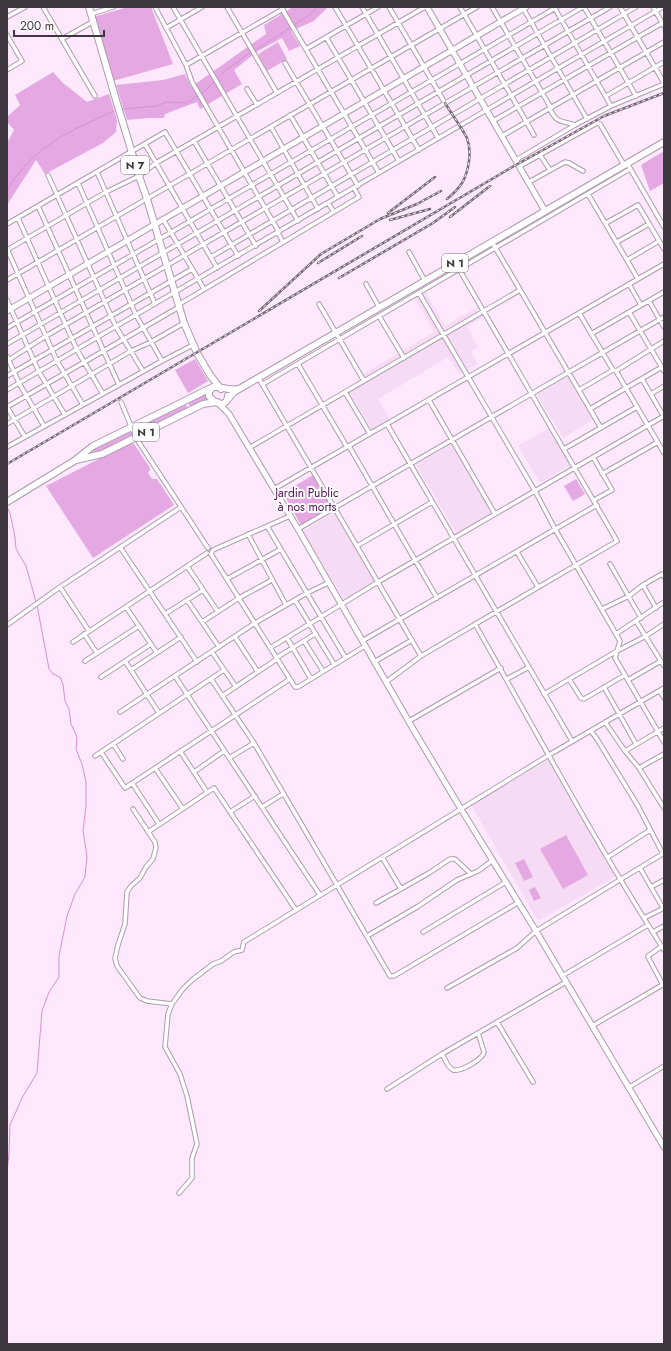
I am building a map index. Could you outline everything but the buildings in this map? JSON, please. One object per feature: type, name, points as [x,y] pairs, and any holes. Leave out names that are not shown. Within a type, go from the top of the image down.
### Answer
[{"type":"highway","name":"N 7","points":[[89,7],[138,176],[147,199],[178,306],[193,345],[210,375],[221,389]]},
{"type":"highway","name":"N 1","points":[[227,400],[233,394],[258,377],[545,211],[627,166],[664,142]]},
{"type":"highway","name":"N 7","points":[[210,375],[211,389]]},
{"type":"highway","name":"N 1","points":[[221,389],[232,390],[246,385]]},
{"type":"highway","points":[[215,387],[221,389],[226,392],[227,400],[221,404],[217,403],[209,396],[209,392],[215,387]]},
{"type":"highway","name":"N 1","points":[[7,502],[74,461],[93,446],[211,389]]},
{"type":"highway","name":"N 1","points":[[74,461],[98,455],[204,404],[217,403]]},
{"type":"main road","points":[[426,7],[545,211]]},
{"type":"main road","points":[[9,310],[524,8]]},
{"type":"main road","points":[[227,400],[226,405],[229,414]]},
{"type":"main road","points":[[217,403],[229,414],[298,529],[409,722],[519,902],[664,1147]]},
{"type":"street","points":[[7,17],[25,7]]},
{"type":"street","points":[[44,7],[95,96]]},
{"type":"street","points":[[91,14],[113,7]]},
{"type":"street","points":[[155,7],[186,65],[192,82],[272,220],[283,242]]},
{"type":"street","points":[[174,7],[298,221]]},
{"type":"street","points":[[166,28],[202,7]]},
{"type":"street","points":[[227,7],[277,93]]},
{"type":"street","points":[[335,7],[418,150]]},
{"type":"street","points":[[362,7],[438,138]]},
{"type":"street","points":[[306,49],[378,7]]},
{"type":"street","points":[[389,7],[445,103]]},
{"type":"street","points":[[83,405],[57,361],[7,249],[106,192],[138,176],[176,151],[426,7]]},
{"type":"street","points":[[460,7],[534,135]]},
{"type":"street","points":[[7,280],[477,7]]},
{"type":"street","points":[[492,7],[556,119],[560,122],[575,125]]},
{"type":"street","points":[[7,328],[555,7],[561,20],[612,106]]},
{"type":"street","points":[[7,344],[584,7],[636,96]]},
{"type":"street","points":[[44,426],[8,359],[610,7]]},
{"type":"street","points":[[516,160],[587,118],[664,84],[620,7]]},
{"type":"street","points":[[211,256],[636,7]]},
{"type":"street","points":[[493,121],[663,24],[653,7]]},
{"type":"street","points":[[7,390],[663,7]]},
{"type":"street","points":[[186,65],[282,8],[378,174]]},
{"type":"street","points":[[524,8],[587,118]]},
{"type":"street","points":[[62,39],[94,21]]},
{"type":"street","points":[[7,35],[22,61],[7,70]]},
{"type":"street","points":[[326,37],[399,162]]},
{"type":"street","points":[[502,136],[664,42]]},
{"type":"street","points":[[606,96],[664,62]]},
{"type":"street","points":[[286,63],[358,186]]},
{"type":"street","points":[[247,89],[256,105]]},
{"type":"street","points":[[290,115],[338,197]]},
{"type":"street","points":[[520,166],[597,123],[600,124],[664,227]]},
{"type":"street","points":[[271,127],[318,209]]},
{"type":"street","points":[[7,224],[165,132],[238,256]]},
{"type":"street","points":[[194,141],[256,246]]},
{"type":"street","points":[[145,144],[217,268]]},
{"type":"street","points":[[540,155],[550,170]]},
{"type":"street","points":[[529,182],[567,162],[583,171]]},
{"type":"street","points":[[262,384],[588,194],[627,166]]},
{"type":"street","points":[[97,172],[155,304]]},
{"type":"street","points":[[48,175],[116,327],[143,371]]},
{"type":"street","points":[[78,183],[136,315],[162,361]]},
{"type":"street","points":[[25,437],[7,407],[143,328],[204,289],[359,197],[354,188]]},
{"type":"street","points":[[588,194],[638,279]]},
{"type":"street","points":[[328,203],[334,212]]},
{"type":"street","points":[[606,223],[638,205],[664,249]]},
{"type":"street","points":[[38,206],[119,385]]},
{"type":"street","points":[[18,218],[77,350],[103,394]]},
{"type":"street","points":[[163,219],[204,289]]},
{"type":"street","points":[[617,242],[649,224]]},
{"type":"street","points":[[627,260],[659,241]]},
{"type":"street","points":[[492,242],[600,428]]},
{"type":"street","points":[[409,252],[425,281]]},
{"type":"street","points":[[274,489],[664,264]]},
{"type":"street","points":[[7,376],[192,269]]},
{"type":"street","points":[[386,682],[421,656],[617,541],[459,269]]},
{"type":"street","points":[[366,284],[379,307]]},
{"type":"street","points":[[629,284],[641,305]]},
{"type":"street","points":[[249,448],[520,290]]},
{"type":"street","points":[[591,334],[664,292]]},
{"type":"street","points":[[419,293],[535,491],[555,529],[620,641],[615,658],[664,742]]},
{"type":"street","points":[[7,300],[9,310],[17,322],[38,372],[65,415]]},
{"type":"street","points":[[649,301],[664,327]]},
{"type":"street","points":[[319,304],[364,381]]},
{"type":"street","points":[[629,312],[664,371]]},
{"type":"street","points":[[579,313],[602,353],[626,388],[664,453]]},
{"type":"street","points":[[379,316],[404,358]]},
{"type":"street","points":[[298,529],[664,317]]},
{"type":"street","points":[[7,424],[131,351],[151,342],[184,323]]},
{"type":"street","points":[[578,390],[651,350],[664,341]]},
{"type":"street","points":[[7,447],[143,371],[193,345]]},
{"type":"street","points":[[298,364],[372,486],[437,598]]},
{"type":"street","points":[[590,409],[662,367]]},
{"type":"street","points":[[258,377],[421,656]]},
{"type":"street","points":[[270,648],[415,560],[664,417],[642,379]]},
{"type":"street","points":[[650,394],[664,386]]},
{"type":"street","points":[[346,392],[370,434]]},
{"type":"street","points":[[429,400],[495,514]]},
{"type":"street","points":[[121,402],[136,438],[208,548],[206,551],[210,552],[295,687],[345,658],[363,644],[400,620],[597,505]]},
{"type":"street","points":[[564,449],[637,407]]},
{"type":"street","points":[[387,424],[572,742]]},
{"type":"street","points":[[602,474],[658,442]]},
{"type":"street","points":[[593,458],[612,490],[594,500]]},
{"type":"street","points":[[357,546],[432,502]]},
{"type":"street","points":[[7,625],[60,587],[181,507]]},
{"type":"street","points":[[73,642],[210,552],[290,516]]},
{"type":"street","points":[[267,526],[345,658]]},
{"type":"street","points":[[248,534],[286,605]]},
{"type":"street","points":[[120,547],[197,662]]},
{"type":"street","points":[[227,579],[280,549]]},
{"type":"street","points":[[517,552],[538,588]]},
{"type":"street","points":[[610,564],[641,618]]},
{"type":"street","points":[[187,566],[218,612]]},
{"type":"street","points":[[602,609],[629,596],[643,585],[662,574],[664,577]]},
{"type":"street","points":[[202,622],[239,598],[272,580]]},
{"type":"street","points":[[120,712],[255,624],[307,593],[328,583]]},
{"type":"street","points":[[643,585],[656,608]]},
{"type":"street","points":[[60,587],[89,631]]},
{"type":"street","points":[[165,614],[203,590]]},
{"type":"street","points":[[187,600],[219,647]]},
{"type":"street","points":[[295,600],[334,664]]},
{"type":"street","points":[[616,634],[664,602]]},
{"type":"street","points":[[126,607],[157,653]]},
{"type":"street","points":[[636,621],[664,666]]},
{"type":"street","points":[[475,624],[501,668],[548,755],[663,948],[648,957],[663,984],[592,1026]]},
{"type":"street","points":[[544,694],[617,651],[646,636],[664,624]]},
{"type":"street","points":[[85,662],[139,626]]},
{"type":"street","points":[[84,634],[97,653]]},
{"type":"street","points":[[222,696],[315,634]]},
{"type":"street","points":[[131,670],[181,637]]},
{"type":"street","points":[[235,637],[258,672]]},
{"type":"street","points":[[287,638],[310,679]]},
{"type":"street","points":[[374,662],[412,640]]},
{"type":"street","points":[[304,641],[323,671]]},
{"type":"street","points":[[101,677],[151,644]]},
{"type":"street","points":[[212,652],[236,687]]},
{"type":"street","points":[[125,661],[159,713]]},
{"type":"street","points":[[628,680],[661,661]]},
{"type":"street","points":[[507,679],[529,667]]},
{"type":"street","points":[[409,722],[501,668]]},
{"type":"street","points":[[95,756],[224,670]]},
{"type":"street","points":[[569,679],[582,699],[625,675]]},
{"type":"street","points":[[175,676],[320,895]]},
{"type":"street","points":[[211,679],[254,743],[390,976],[519,902]]},
{"type":"street","points":[[101,752],[125,788],[290,679]]},
{"type":"street","points":[[604,687],[636,744]]},
{"type":"street","points":[[179,1193],[192,1178],[192,1158],[197,1144],[187,1096],[180,1074],[165,1047],[168,1014],[172,1004],[182,990],[192,980],[213,964],[221,961],[234,952],[242,950],[244,942],[548,755],[664,688]]},
{"type":"street","points":[[660,691],[664,698]]},
{"type":"street","points":[[605,722],[639,768],[664,808]]},
{"type":"street","points":[[625,751],[664,728]]},
{"type":"street","points":[[447,988],[517,948],[536,931],[663,854],[623,781],[591,731]]},
{"type":"street","points":[[229,758],[254,743]]},
{"type":"street","points":[[113,744],[123,759]]},
{"type":"street","points":[[180,751],[208,792]]},
{"type":"street","points":[[194,772],[224,751]]},
{"type":"street","points":[[639,768],[664,754]]},
{"type":"street","points":[[156,768],[183,809]]},
{"type":"street","points":[[132,783],[159,824]]},
{"type":"street","points":[[148,832],[214,788],[296,910]]},
{"type":"street","points":[[262,807],[283,794]]},
{"type":"street","points":[[230,812],[255,796]]},
{"type":"street","points":[[133,809],[155,842],[156,848],[155,855],[140,878],[127,892],[125,924],[115,958],[117,966],[140,998],[147,1001],[172,1004]]},
{"type":"street","points":[[608,857],[650,830]]},
{"type":"street","points":[[382,857],[401,889]]},
{"type":"street","points":[[376,903],[453,858],[471,874]]},
{"type":"street","points":[[367,936],[417,907],[457,880],[478,871],[493,860]]},
{"type":"street","points":[[640,868],[664,908],[644,918]]},
{"type":"street","points":[[651,887],[664,880]]},
{"type":"street","points":[[423,932],[506,882]]},
{"type":"street","points":[[562,976],[648,925]]},
{"type":"street","points":[[653,932],[664,926]]},
{"type":"street","points":[[387,1089],[442,1054],[566,982]]},
{"type":"street","points":[[497,1022],[534,1082]]},
{"type":"street","points":[[442,1054],[449,1067],[453,1070],[458,1070],[468,1066],[484,1055],[478,1033]]},
{"type":"street","points":[[628,1088],[664,1066]]},
{"type":"shaded area","points":[[425,291],[445,326],[479,306],[485,316],[467,327],[478,347],[471,352],[478,364],[459,374],[448,357],[378,399],[390,420],[372,430],[349,392],[362,375],[434,332],[414,297]]},
{"type":"shaded area","points":[[567,375],[594,419],[563,438],[536,393]]},
{"type":"shaded area","points":[[549,428],[570,465],[540,483],[518,446]]},
{"type":"shaded area","points":[[452,444],[493,514],[457,534],[416,465]]},
{"type":"shaded area","points":[[335,512],[376,581],[344,600],[303,531]]},
{"type":"shaded area","points":[[548,760],[616,876],[538,921],[471,805]]},
{"type":"green space","points":[[128,7],[151,7],[173,64],[113,81],[93,17]]},
{"type":"green space","points":[[293,7],[328,7],[314,21],[291,31],[300,46],[289,51],[282,38],[258,51],[234,70],[242,84],[200,109],[197,102],[165,114],[164,118],[127,120],[116,85],[163,80],[185,74],[191,87],[266,34],[264,25]]},
{"type":"green space","points":[[278,42],[287,59],[267,71],[258,55]]},
{"type":"green space","points":[[53,72],[63,83],[87,102],[109,94],[117,120],[116,132],[103,143],[45,174],[36,160],[7,205],[7,143],[14,130],[7,122],[7,117],[20,105],[15,95]]},
{"type":"green space","points":[[664,151],[664,183],[650,191],[641,165]]},
{"type":"green space","points":[[195,359],[208,381],[188,393],[175,370]]},
{"type":"green space","points":[[205,394],[207,400],[191,408],[187,401]]},
{"type":"green space","points":[[185,403],[188,409],[136,436],[133,428]]},
{"type":"green space","points":[[130,430],[132,436],[131,438],[100,454],[94,453],[93,448]]},
{"type":"green space","points":[[130,443],[134,444],[150,468],[148,473],[152,479],[157,479],[174,505],[93,558],[46,486]]},
{"type":"green space","name":"Jardin Public à nos morts","points":[[313,475],[332,507],[301,525],[283,493]]},
{"type":"green space","points":[[576,479],[585,494],[573,501],[564,486]]},
{"type":"green space","points":[[566,835],[588,875],[563,889],[540,849]]},
{"type":"green space","points":[[524,859],[533,877],[524,881],[515,863]]},
{"type":"green space","points":[[535,887],[541,898],[534,901],[529,890]]},
{"type":"waterway","points":[[254,51],[308,16],[317,7]]},
{"type":"waterway","points":[[123,109],[157,106],[166,102],[185,103],[190,101],[205,91],[226,70],[251,52]]},
{"type":"waterway","points":[[7,190],[18,174],[30,161],[54,141],[67,133],[114,111]]},
{"type":"waterway","points":[[7,507],[10,513],[16,549],[26,566],[36,602]]},
{"type":"waterway","points":[[7,1172],[10,1125],[23,1096],[37,1073],[42,1011],[49,992],[59,977],[59,956],[67,916],[75,894],[85,877],[87,856],[83,831],[86,806],[86,782],[82,764],[76,749],[77,737],[71,724],[69,709],[65,701],[63,684],[60,677],[53,674],[49,669],[37,605]]},
{"type":"railway","points":[[7,464],[514,166],[604,116],[664,93]]},
{"type":"railway","points":[[445,103],[469,143],[468,167],[464,178],[455,192],[447,199]]},
{"type":"railway","points":[[388,213],[435,177]]},
{"type":"railway","points":[[450,217],[490,186]]},
{"type":"railway","points":[[259,311],[321,254],[380,219],[417,204],[441,191]]},
{"type":"railway","points":[[339,278],[433,223],[455,207]]},
{"type":"railway","points":[[390,220],[430,209]]},
{"type":"railway","points":[[318,263],[362,236]]}]
